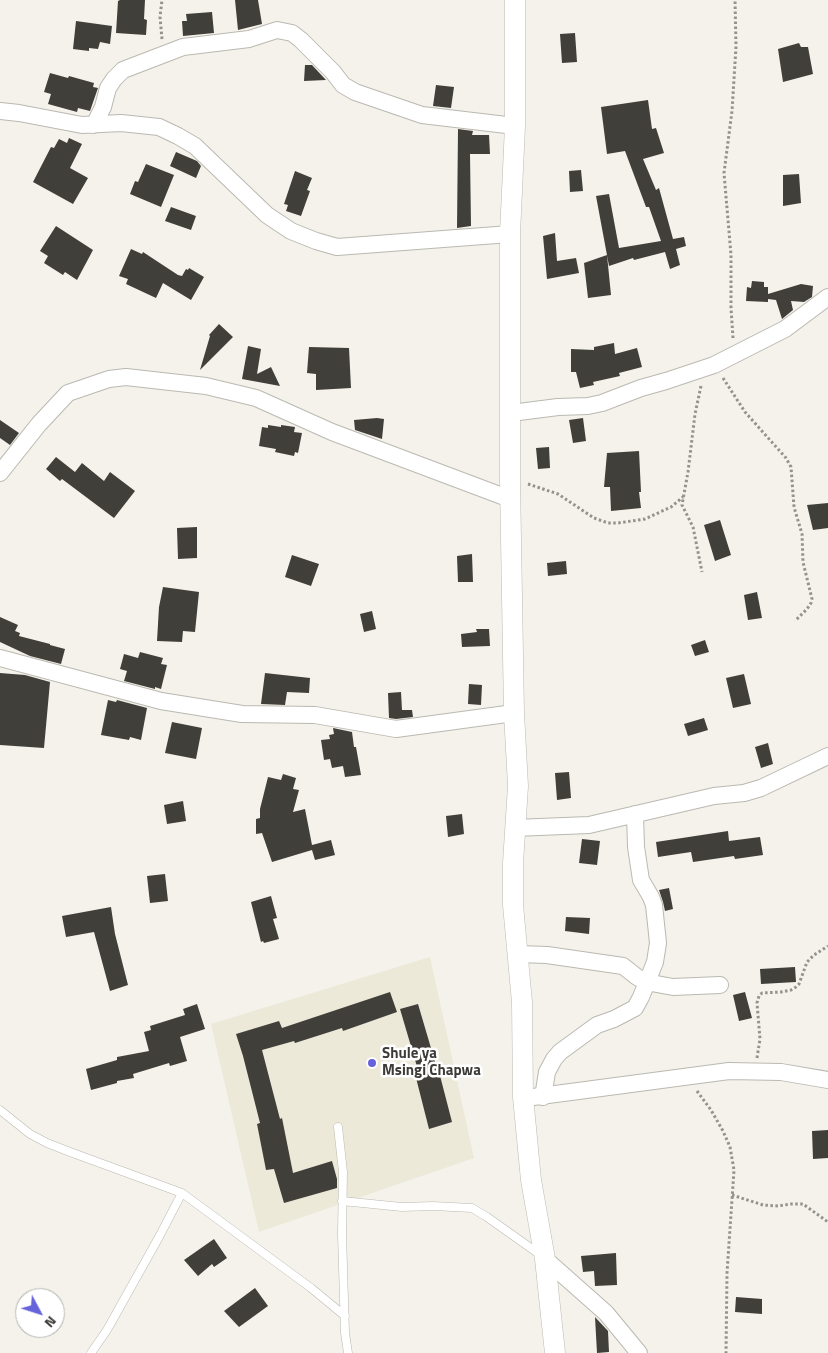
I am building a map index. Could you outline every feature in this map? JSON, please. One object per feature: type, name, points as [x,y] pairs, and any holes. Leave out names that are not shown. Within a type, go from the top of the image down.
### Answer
[{"type":"street","points":[[515,0],[515,126],[510,234],[510,490],[514,714],[518,786],[514,828],[513,905],[533,1097],[531,1180],[546,1258],[555,1353]]},
{"type":"street","points":[[94,125],[103,108],[108,88],[123,70],[173,50],[193,45],[249,38],[277,30],[285,31],[301,40],[333,72],[343,85],[355,92],[422,115],[515,126]]},
{"type":"street","points":[[0,111],[19,113],[58,122],[94,125],[121,123],[159,127],[195,146],[267,215],[291,231],[316,241],[337,246],[510,234]]},
{"type":"street","points":[[511,413],[602,403],[641,388],[712,366],[785,328],[828,297]]},
{"type":"street","points":[[0,473],[39,424],[68,393],[109,379],[126,377],[206,386],[256,398],[332,432],[510,490]]},
{"type":"street","points":[[0,658],[161,700],[242,714],[315,715],[396,729],[514,714]]},
{"type":"street","points":[[514,828],[589,825],[714,796],[744,793],[761,788],[828,756]]},
{"type":"street","points":[[533,1097],[550,1065],[560,1052],[597,1025],[635,1008],[655,962],[658,943],[654,905],[641,880],[636,847],[635,814]]},
{"type":"street","points":[[518,954],[546,955],[623,966],[646,982],[674,987],[720,985]]},
{"type":"street","points":[[533,1097],[729,1071],[781,1072],[828,1080]]},
{"type":"street","points":[[546,1258],[606,1313],[639,1353]]},
{"type":"lane","points":[[0,1110],[30,1134],[47,1143],[182,1193],[311,1288],[345,1316]]},
{"type":"lane","points":[[338,1127],[343,1172],[345,1316],[348,1353]]},
{"type":"lane","points":[[91,1353],[112,1322],[182,1193]]},
{"type":"lane","points":[[342,1200],[402,1207],[472,1208],[546,1258]]},
{"type":"path","points":[[162,0],[160,17],[163,55]]},
{"type":"path","points":[[733,356],[731,255],[724,173],[732,111],[736,47],[736,0]]},
{"type":"path","points":[[702,572],[693,527],[682,505],[695,414],[702,383],[712,366],[744,412],[786,458],[791,467],[794,507],[802,534],[803,562],[812,598],[807,610],[796,621]]},
{"type":"path","points":[[510,490],[548,490],[594,518],[608,523],[645,519],[671,507],[683,496]]},
{"type":"path","points":[[754,1071],[760,1039],[757,1003],[759,996],[762,993],[781,992],[796,987],[799,984],[807,962],[828,946]]},
{"type":"path","points":[[686,1077],[724,1131],[730,1147],[734,1170],[727,1273],[726,1353]]},
{"type":"path","points":[[732,1195],[763,1205],[803,1204],[828,1222]]},
{"type":"shaded area","points":[[430,957],[474,1158],[259,1232],[211,1024]]},
{"type":"building","points":[[145,0],[144,19],[147,20],[146,35],[116,33],[118,1]]},
{"type":"building","points":[[235,0],[258,0],[262,24],[238,30]]},
{"type":"building","points":[[212,12],[214,33],[183,36],[182,21],[187,21],[186,14]]},
{"type":"building","points":[[76,21],[112,26],[110,44],[100,42],[98,49],[89,48],[89,51],[73,49]]},
{"type":"building","points":[[575,33],[577,62],[562,63],[560,34]]},
{"type":"building","points":[[799,43],[801,47],[808,47],[813,74],[783,82],[778,49]]},
{"type":"building","points":[[305,65],[312,65],[326,80],[304,81]]},
{"type":"building","points":[[50,73],[94,83],[93,87],[98,88],[90,111],[78,108],[77,112],[48,104],[51,94],[44,92]]},
{"type":"building","points":[[436,85],[454,87],[451,108],[433,106]]},
{"type":"building","points":[[648,100],[652,129],[656,128],[664,153],[643,159],[656,190],[659,188],[673,239],[684,237],[686,246],[676,249],[680,265],[670,269],[665,252],[634,260],[633,258],[609,266],[596,196],[609,194],[619,248],[661,241],[625,151],[607,154],[601,107]]},
{"type":"building","points":[[458,129],[473,131],[472,135],[489,135],[490,154],[470,154],[471,226],[457,228]]},
{"type":"building","points":[[69,138],[82,144],[70,168],[88,178],[73,204],[33,182],[51,147],[54,148],[59,139],[67,143]]},
{"type":"building","points":[[176,152],[197,161],[201,166],[196,178],[170,166]]},
{"type":"building","points":[[146,164],[174,175],[161,207],[130,194],[135,181],[138,182]]},
{"type":"building","points":[[581,170],[583,191],[570,192],[569,171]]},
{"type":"building","points":[[295,171],[312,178],[307,190],[310,191],[301,216],[286,211],[288,205],[284,204]]},
{"type":"building","points":[[799,174],[801,203],[783,206],[783,175]]},
{"type":"building","points":[[171,207],[196,216],[191,230],[165,221]]},
{"type":"building","points":[[56,226],[93,250],[77,280],[65,272],[63,275],[44,263],[48,256],[40,251]]},
{"type":"building","points":[[555,233],[557,261],[576,258],[579,273],[547,279],[543,236]]},
{"type":"building","points":[[131,249],[142,254],[143,252],[178,275],[182,276],[186,269],[188,270],[189,268],[204,277],[191,300],[163,283],[156,298],[126,284],[128,279],[119,276]]},
{"type":"building","points":[[607,255],[611,295],[588,298],[584,263]]},
{"type":"building","points":[[752,281],[764,282],[764,287],[768,287],[768,294],[801,284],[813,286],[812,297],[804,302],[791,301],[793,310],[782,319],[776,300],[768,299],[768,302],[746,301],[747,287],[751,288]]},
{"type":"building","points":[[219,324],[233,337],[200,370],[209,335]]},
{"type":"building","points":[[614,343],[615,354],[637,348],[642,367],[619,373],[620,376],[593,382],[594,385],[580,388],[576,372],[571,372],[571,349],[594,350],[594,347]]},
{"type":"building","points":[[248,346],[261,349],[257,374],[271,367],[280,386],[242,379]]},
{"type":"building","points":[[309,347],[349,348],[351,388],[316,390],[316,374],[307,373]]},
{"type":"building","points":[[583,418],[586,441],[573,443],[569,420]]},
{"type":"building","points":[[384,419],[382,439],[355,430],[354,420]]},
{"type":"building","points":[[0,420],[19,433],[10,445],[0,438]]},
{"type":"building","points":[[268,425],[295,427],[294,432],[302,433],[298,453],[295,452],[294,456],[275,452],[276,449],[259,446],[262,427],[268,428]]},
{"type":"building","points":[[549,447],[550,468],[538,469],[536,448]]},
{"type":"building","points":[[639,451],[641,508],[611,511],[610,487],[604,487],[607,453]]},
{"type":"building","points":[[56,457],[75,472],[82,463],[104,481],[110,472],[135,491],[114,518],[62,479],[60,481],[46,469]]},
{"type":"building","points":[[828,503],[828,528],[813,530],[807,505]]},
{"type":"building","points":[[720,520],[731,555],[715,561],[704,525]]},
{"type":"building","points":[[197,527],[197,558],[178,559],[177,528]]},
{"type":"building","points":[[472,554],[473,582],[458,582],[457,556]]},
{"type":"building","points":[[292,555],[319,564],[311,586],[285,577]]},
{"type":"building","points":[[566,561],[567,574],[548,576],[547,563]]},
{"type":"building","points":[[163,587],[199,592],[195,632],[183,631],[182,642],[157,641],[159,607]]},
{"type":"building","points":[[757,592],[762,618],[748,620],[744,595]]},
{"type":"building","points":[[372,611],[376,629],[364,632],[360,614]]},
{"type":"building","points":[[0,617],[18,625],[15,631],[20,633],[19,636],[65,649],[61,664],[30,656],[0,642]]},
{"type":"building","points":[[476,629],[489,629],[490,646],[462,647],[461,634],[477,632]]},
{"type":"building","points":[[705,640],[709,652],[695,656],[691,645]]},
{"type":"building","points":[[140,652],[163,658],[161,664],[167,665],[161,689],[124,681],[127,671],[120,669],[124,654],[138,658]]},
{"type":"building","points":[[0,673],[25,675],[50,682],[44,748],[0,745]]},
{"type":"building","points":[[265,673],[310,678],[309,693],[287,692],[285,705],[261,704]]},
{"type":"building","points":[[744,674],[751,704],[733,708],[726,678]]},
{"type":"building","points":[[469,684],[482,685],[481,705],[468,704]]},
{"type":"building","points":[[401,692],[402,710],[412,710],[413,717],[389,718],[388,693]]},
{"type":"building","points":[[108,700],[116,702],[117,700],[147,708],[141,740],[130,737],[129,740],[101,735]]},
{"type":"building","points":[[704,718],[708,730],[688,736],[684,724]]},
{"type":"building","points":[[172,722],[202,728],[196,759],[165,753]]},
{"type":"building","points":[[333,728],[352,732],[361,775],[345,777],[343,766],[332,768],[330,759],[324,760],[321,740],[330,739],[329,735],[334,734]]},
{"type":"building","points":[[768,743],[773,764],[761,768],[755,747]]},
{"type":"building","points":[[569,772],[571,798],[557,800],[555,773]]},
{"type":"building","points":[[283,774],[296,778],[293,789],[299,790],[293,812],[305,809],[312,845],[331,840],[335,855],[315,860],[312,850],[272,862],[262,833],[256,834],[256,819],[260,818],[260,809],[268,777],[281,780]]},
{"type":"building","points":[[183,801],[186,821],[167,824],[164,805]]},
{"type":"building","points":[[462,814],[464,834],[448,837],[446,816]]},
{"type":"building","points":[[728,831],[729,841],[760,837],[763,855],[735,859],[734,856],[693,862],[691,852],[658,857],[656,842]]},
{"type":"building","points":[[582,839],[600,841],[597,865],[579,863]]},
{"type":"building","points":[[165,874],[168,901],[150,903],[147,876]]},
{"type":"building","points":[[669,888],[673,909],[665,911],[659,890]]},
{"type":"building","points":[[271,896],[277,918],[273,919],[279,939],[264,943],[263,941],[261,942],[251,902]]},
{"type":"building","points":[[111,907],[115,934],[128,985],[110,991],[94,932],[66,937],[62,916]]},
{"type":"building","points":[[566,917],[590,918],[589,934],[565,931]]},
{"type":"building","points":[[795,967],[796,982],[761,984],[760,969]]},
{"type":"building","points":[[390,992],[397,1012],[343,1031],[342,1028],[295,1043],[294,1041],[262,1050],[280,1119],[282,1118],[293,1173],[332,1161],[337,1179],[337,1188],[284,1203],[274,1169],[266,1170],[257,1124],[260,1123],[236,1034],[279,1021],[282,1028]]},
{"type":"building","points":[[745,992],[752,1018],[739,1021],[733,995]]},
{"type":"building","points":[[197,1004],[205,1029],[180,1037],[187,1061],[170,1066],[169,1063],[133,1074],[134,1078],[117,1081],[117,1083],[91,1090],[86,1069],[117,1060],[117,1057],[149,1051],[144,1032],[151,1030],[150,1026],[185,1015],[183,1009]]},
{"type":"building","points":[[418,1004],[437,1064],[452,1122],[429,1129],[414,1070],[418,1070],[400,1009]]},
{"type":"building","points":[[828,1130],[828,1158],[813,1159],[812,1131]]},
{"type":"building","points":[[214,1239],[227,1258],[214,1267],[212,1264],[198,1276],[184,1260]]},
{"type":"building","points":[[616,1253],[617,1285],[595,1286],[594,1271],[583,1272],[581,1256]]},
{"type":"building","points":[[255,1288],[268,1306],[239,1327],[224,1311]]},
{"type":"building","points":[[736,1297],[762,1299],[762,1314],[735,1312]]},
{"type":"building","points":[[595,1317],[608,1331],[609,1352],[597,1353]]},
{"type":"place","name":"Shule ya Msingi Chapwa","points":[[372,1063]]}]
